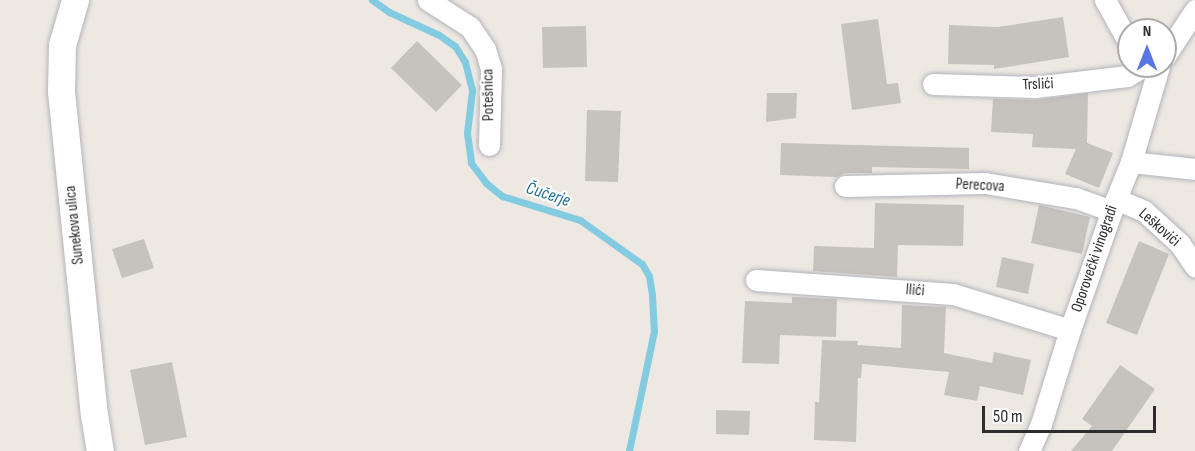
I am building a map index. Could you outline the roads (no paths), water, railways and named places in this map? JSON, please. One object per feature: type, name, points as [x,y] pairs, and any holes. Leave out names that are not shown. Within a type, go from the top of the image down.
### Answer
[{"type":"street","name":"Sunekova ulica","points":[[75,0],[62,45],[61,91],[94,414],[100,451]]},
{"type":"street","name":"Potešnica","points":[[428,0],[470,27],[485,49],[491,69],[489,145]]},
{"type":"street","points":[[1105,0],[1117,22]]},
{"type":"street","name":"Oporovečki vinogradi","points":[[1177,33],[1195,10]]},
{"type":"street","name":"Trslići","points":[[933,84],[1035,87],[1117,77]]},
{"type":"street","name":"Oporovečki vinogradi","points":[[1029,451],[1060,369],[1070,330],[1131,162],[1149,78]]},
{"type":"street","points":[[1131,162],[1195,169]]},
{"type":"street","name":"Perecova","points":[[845,186],[985,183],[1114,205]]},
{"type":"street","name":"Leškovići","points":[[1114,205],[1144,211],[1180,244],[1195,266]]},
{"type":"street","name":"Ilići","points":[[756,280],[953,294],[1070,330]]},
{"type":"waterway","name":"Čučerje","points":[[372,0],[389,12],[439,35],[455,46],[465,62],[472,91],[467,133],[471,163],[486,183],[502,196],[580,220],[642,264],[649,276],[654,331],[629,451]]}]
